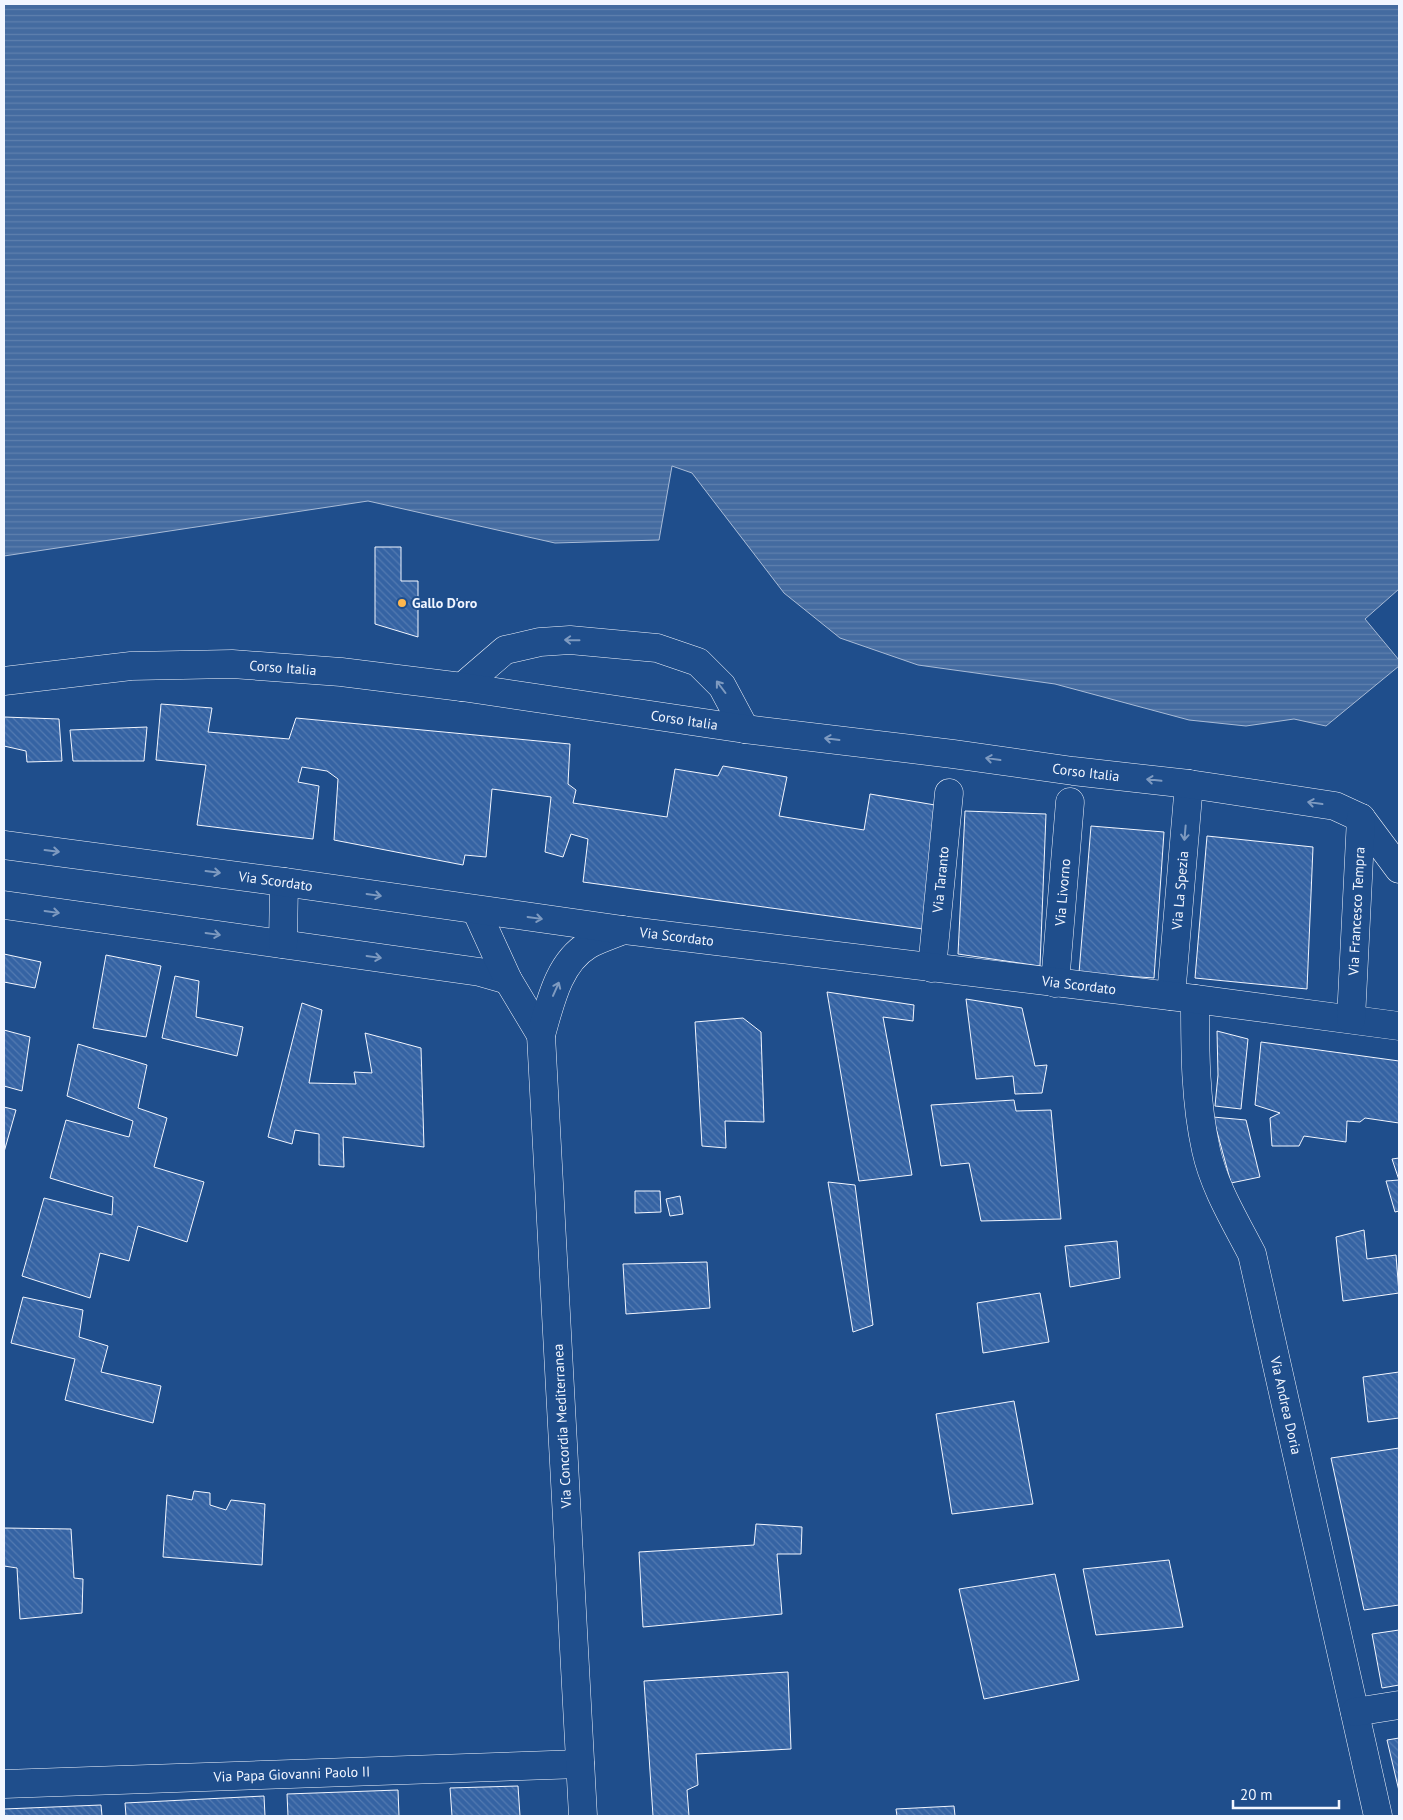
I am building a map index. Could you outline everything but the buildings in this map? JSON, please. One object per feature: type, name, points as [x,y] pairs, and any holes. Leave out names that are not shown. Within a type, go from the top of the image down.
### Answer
[{"type":"street","points":[[462,687],[505,650],[540,642],[570,640],[657,648],[698,662],[722,686],[745,729]]},
{"type":"street","name":"Corso Italia","points":[[4,681],[131,666],[232,664],[340,672],[462,687],[745,729],[1189,784],[1335,806],[1361,818]]},
{"type":"street","name":"Via La Spezia","points":[[1183,998],[1189,784]]},
{"type":"street","name":"Via Taranto","points":[[932,968],[949,793]]},
{"type":"street","name":"Via Livorno","points":[[1055,983],[1070,802]]},
{"type":"street","name":"Via Francesco Tempra","points":[[1361,818],[1399,869]]},
{"type":"street","name":"Via Francesco Tempra","points":[[1351,1019],[1361,818]]},
{"type":"street","name":"Via Scordato","points":[[4,845],[623,930],[1351,1019]]},
{"type":"street","points":[[283,944],[284,882]]},
{"type":"street","points":[[4,905],[480,972],[508,980]]},
{"type":"street","points":[[476,910],[508,980],[541,1036]]},
{"type":"street","points":[[541,1036],[552,998],[567,964],[587,945],[623,930]]},
{"type":"street","name":"Via Andrea Doria","points":[[1183,998],[1206,1151],[1221,1194],[1252,1254],[1378,1816]]},
{"type":"street","points":[[1351,1019],[1399,1026]]},
{"type":"street","name":"Via Concordia Mediterranea","points":[[541,1036],[583,1816]]},
{"type":"street","points":[[1355,1712],[1399,1705]]},
{"type":"street","name":"Via Papa Giovanni Paolo II","points":[[4,1784],[580,1764]]},
{"type":"water","points":[[4,4],[1399,4],[1399,589],[1365,619],[1399,660],[1399,666],[1326,726],[1294,719],[1246,726],[1189,720],[1055,684],[918,665],[840,638],[784,593],[692,473],[672,466],[659,540],[555,543],[368,501],[4,556]]},
{"type":"place","name":"Gallo D'oro","points":[[402,603]]}]
